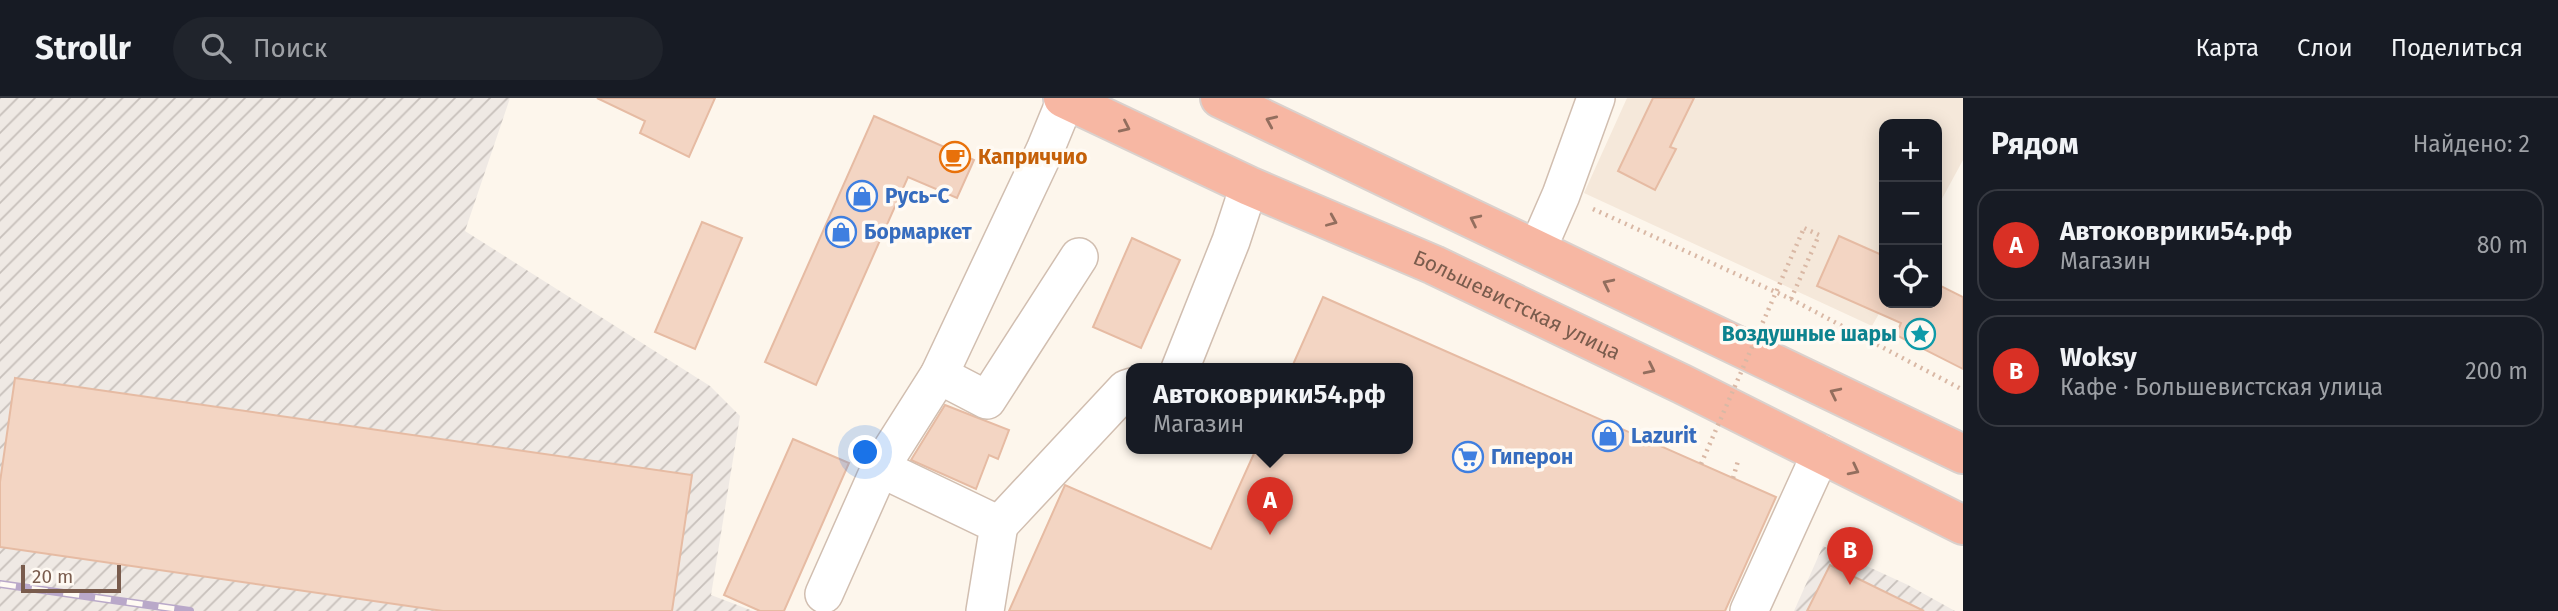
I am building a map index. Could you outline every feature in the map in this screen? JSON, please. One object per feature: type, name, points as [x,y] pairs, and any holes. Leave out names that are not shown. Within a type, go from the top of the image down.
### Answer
[{"type":"highway","points":[[1220,98],[1963,454]]},
{"type":"highway","name":"Большевистская улица","points":[[1064,99],[1249,186],[1434,265],[1963,525]]},
{"type":"street","points":[[1537,250],[1596,98]]},
{"type":"street","points":[[824,594],[880,468],[939,375],[1039,163],[1064,99]]},
{"type":"street","points":[[1182,363],[1231,241],[1249,186]]},
{"type":"street","points":[[939,375],[987,400],[1080,257]]},
{"type":"street","points":[[985,611],[999,526],[1126,389]]},
{"type":"street","points":[[1749,611],[1821,453]]},
{"type":"street","points":[[880,468],[999,526]]},
{"type":"path","points":[[1560,195],[1791,299],[1963,390]]},
{"type":"path","points":[[1701,464],[1804,228],[1819,236],[1791,299]]},
{"type":"path","points":[[1733,478],[1738,461]]},
{"type":"shaded area","points":[[0,98],[510,98],[465,231],[710,386],[740,416],[711,595],[753,611],[0,611]]},
{"type":"shaded area","points":[[1627,98],[1963,98],[1963,160],[1942,199],[1942,119],[1879,119],[1879,308],[1882,308],[1872,326],[1584,193]]},
{"type":"shaded area","points":[[1823,546],[1908,585],[1955,611],[1794,611]]},
{"type":"building","points":[[597,98],[715,98],[689,157],[640,133],[645,121]]},
{"type":"building","points":[[1653,98],[1694,98],[1670,147],[1676,149],[1655,190],[1618,171]]},
{"type":"building","points":[[874,116],[974,160],[957,198],[908,177],[816,385],[765,362]]},
{"type":"building","points":[[702,222],[742,238],[695,349],[655,332]]},
{"type":"building","points":[[1839,236],[1879,254],[1879,308],[1942,308],[1942,286],[1963,297],[1963,369],[1896,335],[1901,323],[1817,286]]},
{"type":"building","points":[[1132,238],[1180,260],[1141,348],[1093,327]]},
{"type":"building","name":"Гиперон","points":[[1323,297],[1776,497],[1725,611],[1009,611],[1065,485],[1211,549],[1254,454],[1413,454],[1413,363],[1294,363]]},
{"type":"building","points":[[15,378],[692,475],[672,611],[443,611],[0,547],[0,482]]},
{"type":"building","points":[[945,405],[1009,430],[998,459],[989,455],[976,489],[911,460]]},
{"type":"building","points":[[793,439],[849,463],[784,611],[760,611],[724,595]]},
{"type":"building","points":[[1830,565],[1924,611],[1807,611]]},
{"type":"railway","points":[[0,584],[190,611]]},
{"type":"place","name":"Каприччио","points":[[955,157]]},
{"type":"place","name":"Русь-С","points":[[862,196]]},
{"type":"place","name":"Бормаркет","points":[[841,232]]},
{"type":"place","name":"Воздушные шары","points":[[1920,334]]},
{"type":"place","name":"Lazurit","points":[[1608,436]]},
{"type":"place","name":"Гиперон","points":[[1468,457]]},
{"type":"place","name":"Автоковрики54.рф","points":[[1270,535]]},
{"type":"place","name":"Woksy","points":[[1850,585]]}]
